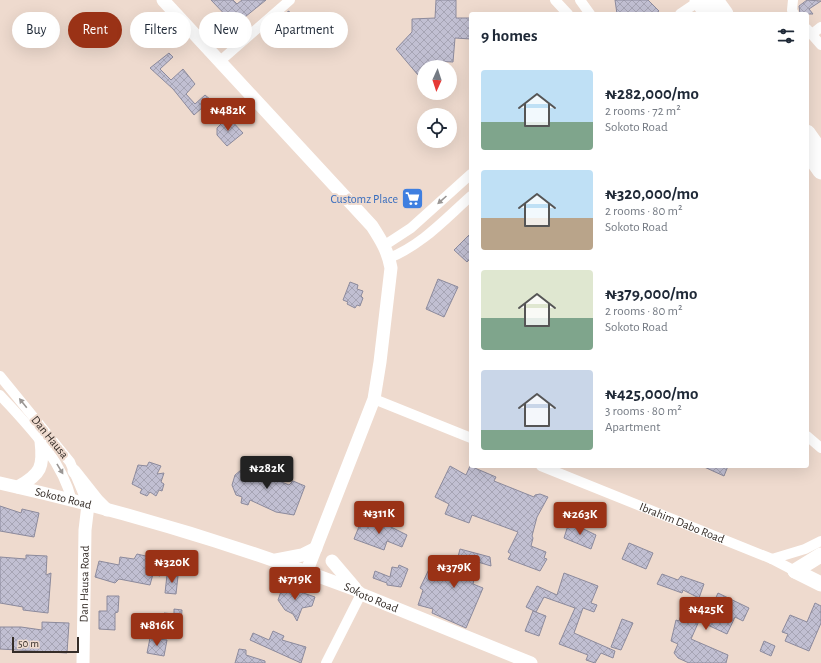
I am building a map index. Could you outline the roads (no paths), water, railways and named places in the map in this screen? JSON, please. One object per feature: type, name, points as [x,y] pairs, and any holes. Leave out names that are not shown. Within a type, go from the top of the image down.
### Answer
[{"type":"highway","points":[[705,4],[721,12]]},
{"type":"highway","points":[[809,136],[821,153]]},
{"type":"highway","points":[[809,154],[821,171]]},
{"type":"main road","points":[[794,571],[821,555]]},
{"type":"main road","name":"Ibrahim Dabo Road","points":[[794,571],[820,582]]},
{"type":"street","points":[[162,0],[372,226],[385,246],[390,258],[391,268],[374,399],[306,573]]},
{"type":"street","points":[[219,62],[290,0]]},
{"type":"street","points":[[555,0],[566,12]]},
{"type":"street","points":[[580,0],[589,12]]},
{"type":"street","points":[[793,12],[794,1]]},
{"type":"street","points":[[685,12],[705,4]]},
{"type":"street","points":[[821,27],[809,32],[821,45]]},
{"type":"street","points":[[385,246],[411,228],[469,176]]},
{"type":"street","points":[[390,258],[407,251],[418,243],[469,198]]},
{"type":"street","name":"Dan Hausa","points":[[0,376],[70,462],[88,505]]},
{"type":"street","name":"Dan Hausa","points":[[0,395],[41,441],[63,473],[72,501]]},
{"type":"street","points":[[374,399],[469,437]]},
{"type":"street","points":[[809,438],[821,448]]},
{"type":"street","points":[[18,487],[32,479],[42,464],[41,441]]},
{"type":"street","name":"Ibrahim Dabo Road","points":[[546,468],[772,559],[794,571]]},
{"type":"street","points":[[74,470],[97,500],[108,511]]},
{"type":"street","name":"Sokoto Road","points":[[0,483],[88,505],[275,560],[359,592],[531,663]]},
{"type":"street","points":[[72,501],[85,530]]},
{"type":"street","name":"Dan Hausa Road","points":[[83,663],[85,530],[88,505]]},
{"type":"street","points":[[772,559],[805,549],[821,542]]},
{"type":"street","points":[[275,560],[302,555],[316,548]]},
{"type":"street","points":[[326,663],[359,592],[332,560]]},
{"type":"place","name":"Customz Place","points":[[413,199]]}]
